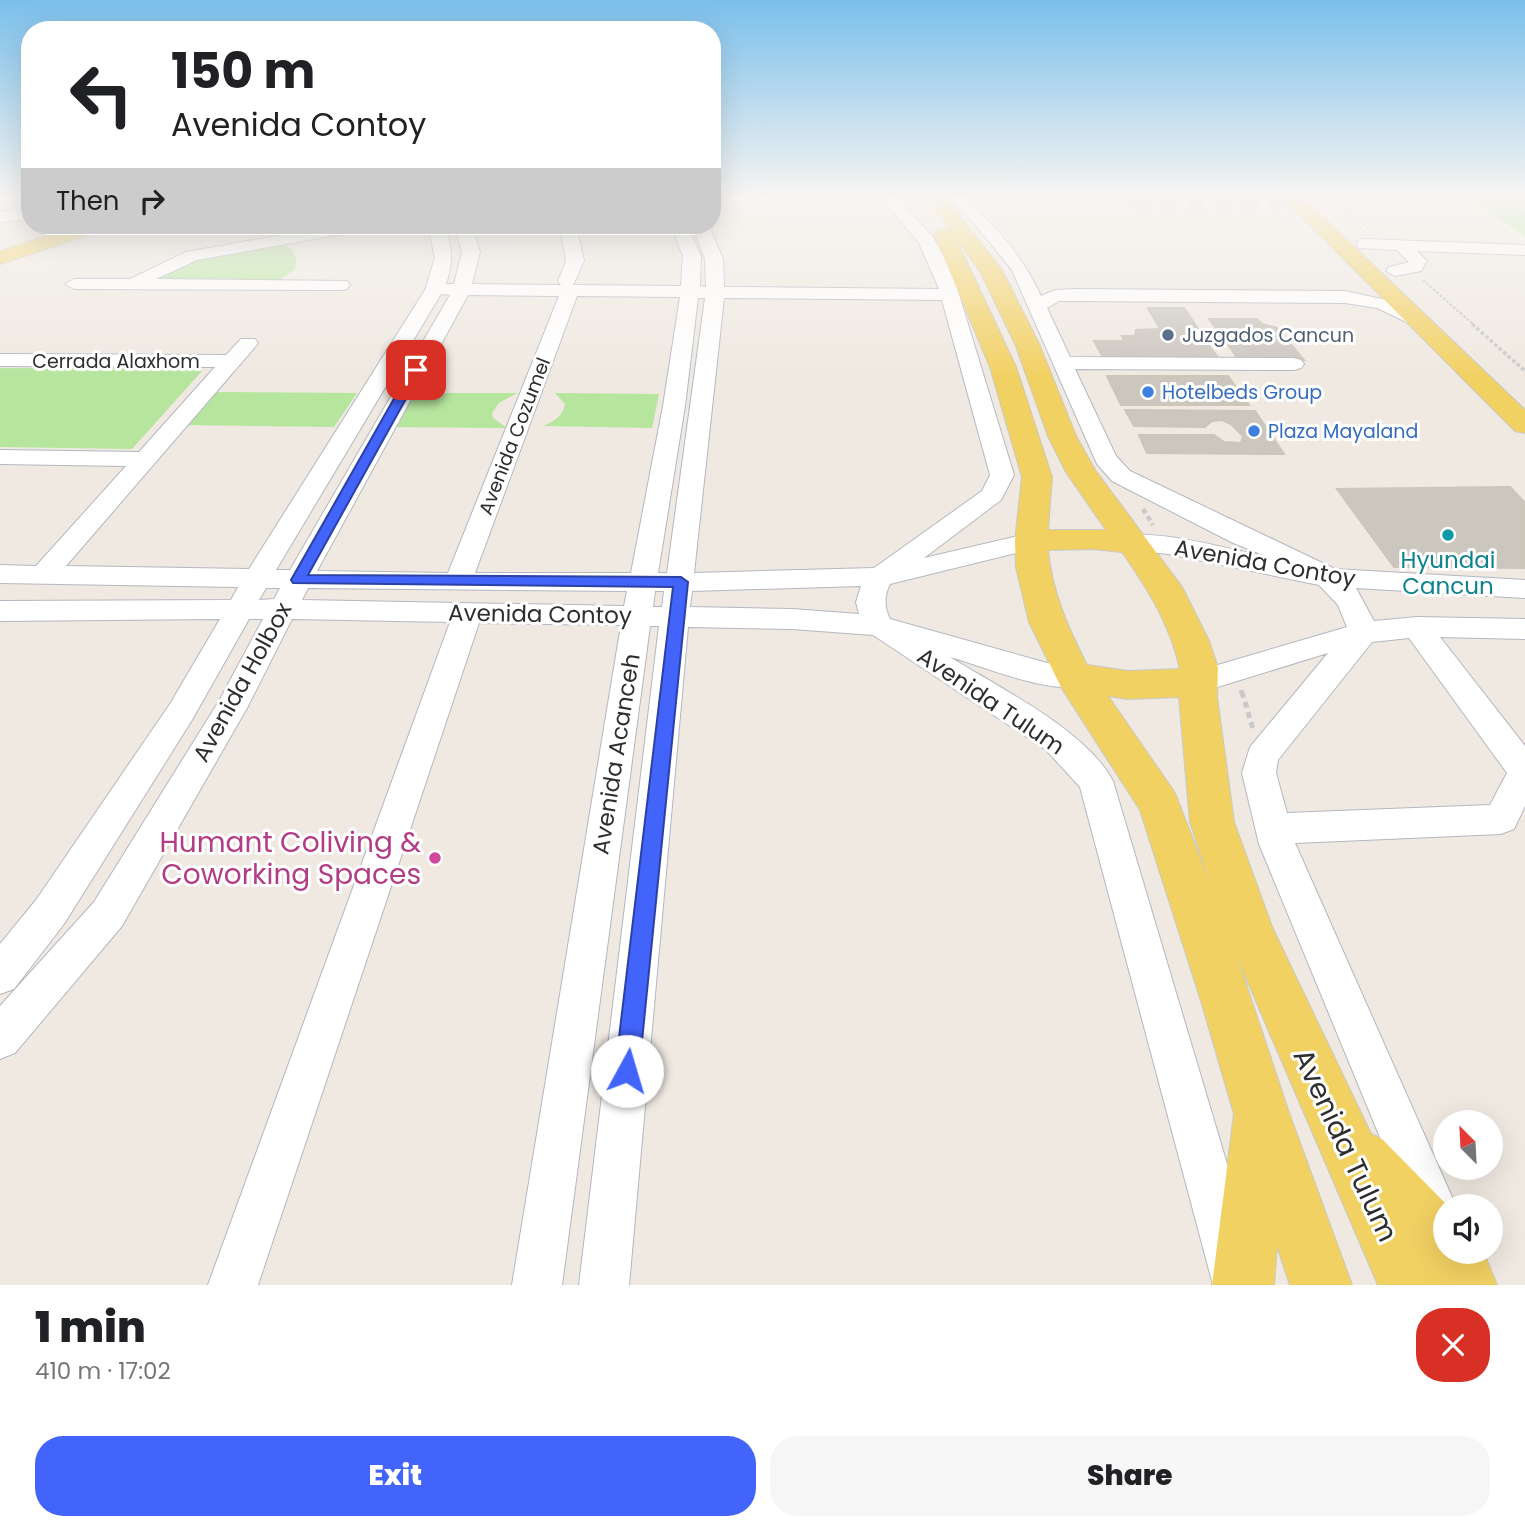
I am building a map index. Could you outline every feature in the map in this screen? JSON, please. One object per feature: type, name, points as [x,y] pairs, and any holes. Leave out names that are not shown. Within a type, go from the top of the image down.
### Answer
[{"type":"main road","points":[[954,257],[1001,361],[1037,477],[1031,541],[1033,567],[1047,622],[1073,677],[1160,804],[1228,1004],[1260,1110],[1321,1285]]},
{"type":"main road","points":[[981,257],[991,270],[1043,381],[1062,436],[1081,472],[1108,507],[1130,543]]},
{"type":"main road","points":[[1382,257],[1419,322],[1525,425]]},
{"type":"main road","points":[[1387,257],[1460,331]]},
{"type":"main road","points":[[963,336],[1001,361]]},
{"type":"main road","points":[[1062,436],[1062,403],[1067,373]]},
{"type":"main road","points":[[1031,541],[1069,537],[1130,543]]},
{"type":"main road","name":"Avenida Tulum","points":[[1130,543],[1170,595],[1191,640],[1199,667],[1217,678],[1212,822],[1249,930],[1341,1136],[1433,1245]]},
{"type":"main road","points":[[1073,677],[1128,685],[1217,678]]},
{"type":"main road","points":[[1241,1285],[1260,1110]]},
{"type":"street","points":[[131,284],[190,257]]},
{"type":"street","name":"Avenida Holbox","points":[[0,1038],[108,914],[230,708],[450,284],[444,257]]},
{"type":"street","name":"Avenida Holbox","points":[[0,975],[50,912],[167,734],[257,579],[468,257]]},
{"type":"street","name":"Avenida Cozumel","points":[[233,1285],[569,286],[574,257]]},
{"type":"street","name":"Avenida Acanceh","points":[[604,1285],[675,616],[681,582],[702,288],[692,257]]},
{"type":"street","name":"Avenida Acanceh","points":[[537,1285],[637,616],[674,406],[702,288],[713,257]]},
{"type":"street","points":[[880,626],[869,602],[871,589],[880,577],[992,495],[1002,475],[949,290],[934,257]]},
{"type":"street","points":[[1010,257],[1020,269],[1105,459],[1121,476],[1240,536],[1307,564],[1329,578],[1350,600],[1361,618],[1363,633],[1262,756],[1259,773],[1273,829],[1433,1226]]},
{"type":"street","points":[[1037,306],[1069,288],[1331,282],[1360,278],[1374,257]]},
{"type":"street","points":[[1403,270],[1418,261],[1405,257]]},
{"type":"street","points":[[1020,269],[1037,278],[1069,288],[1345,297],[1386,304],[1403,310],[1419,322]]},
{"type":"street","points":[[74,284],[307,278],[341,285]]},
{"type":"street","points":[[1331,282],[1352,290],[1352,295],[1345,297]]},
{"type":"street","points":[[450,284],[949,290]]},
{"type":"street","points":[[44,574],[248,342]]},
{"type":"street","name":"Cerrada Alaxhom","points":[[0,360],[232,361]]},
{"type":"street","points":[[1067,373],[1294,363]]},
{"type":"street","points":[[0,457],[146,459]]},
{"type":"street","name":"Avenida Contoy","points":[[4,616],[283,609],[643,581],[880,577],[1031,541]]},
{"type":"street","name":"Avenida Contoy","points":[[1130,543],[1168,546],[1329,578],[1525,589]]},
{"type":"street","name":"Avenida Contoy","points":[[0,574],[298,580],[637,616],[792,619],[880,626],[1047,674],[1073,677]]},
{"type":"street","name":"Avenida Tulum","points":[[880,626],[1058,741],[1096,781],[1241,1285]]},
{"type":"street","points":[[1217,678],[1363,633],[1418,627],[1525,629]]},
{"type":"street","points":[[1273,829],[1501,819],[1525,771],[1418,627]]},
{"type":"path","points":[[1403,270],[1525,371]]},
{"type":"path","points":[[1217,678],[1262,756]]},
{"type":"green space","points":[[211,257],[295,257],[296,264],[295,269],[278,281],[162,282],[158,279],[182,262]]},
{"type":"green space","points":[[195,367],[202,371],[132,449],[0,447],[0,368]]},
{"type":"green space","points":[[212,392],[357,393],[334,427],[183,425]]},
{"type":"green space","points":[[406,393],[517,393],[499,403],[492,413],[493,418],[507,428],[386,427]]},
{"type":"green space","points":[[555,393],[659,394],[652,428],[543,426],[557,418],[564,408],[565,404]]},
{"type":"building","name":"Juzgados Cancun","points":[[1148,308],[1184,308],[1203,336],[1222,336],[1209,319],[1257,319],[1262,324],[1277,328],[1304,360],[1238,359],[1226,342],[1207,343],[1219,359],[1104,359],[1094,341],[1124,341],[1122,336],[1135,336],[1136,330],[1160,329]]},
{"type":"building","points":[[1107,376],[1228,376],[1249,405],[1121,405]]},
{"type":"building","name":"Plaza Mayaland","points":[[1125,410],[1255,411],[1284,454],[1147,453],[1139,435],[1214,435],[1224,442],[1241,443],[1243,436],[1231,424],[1222,420],[1212,421],[1205,427],[1134,426]]},
{"type":"building","name":"Hyundai Cancun","points":[[1510,487],[1525,503],[1525,568],[1394,567],[1337,489]]},
{"type":"place","name":"Juzgados Cancun","points":[[1168,335]]},
{"type":"place","name":"Hotelbeds Group","points":[[1148,392]]},
{"type":"place","name":"Plaza Mayaland","points":[[1254,431]]},
{"type":"place","name":"Hyundai Cancun","points":[[1448,535]]},
{"type":"place","name":"Humant Coliving & Coworking Spaces","points":[[435,858]]},
{"type":"route","points":[[416,370],[298,580],[681,582],[675,616],[627,1071]]}]
